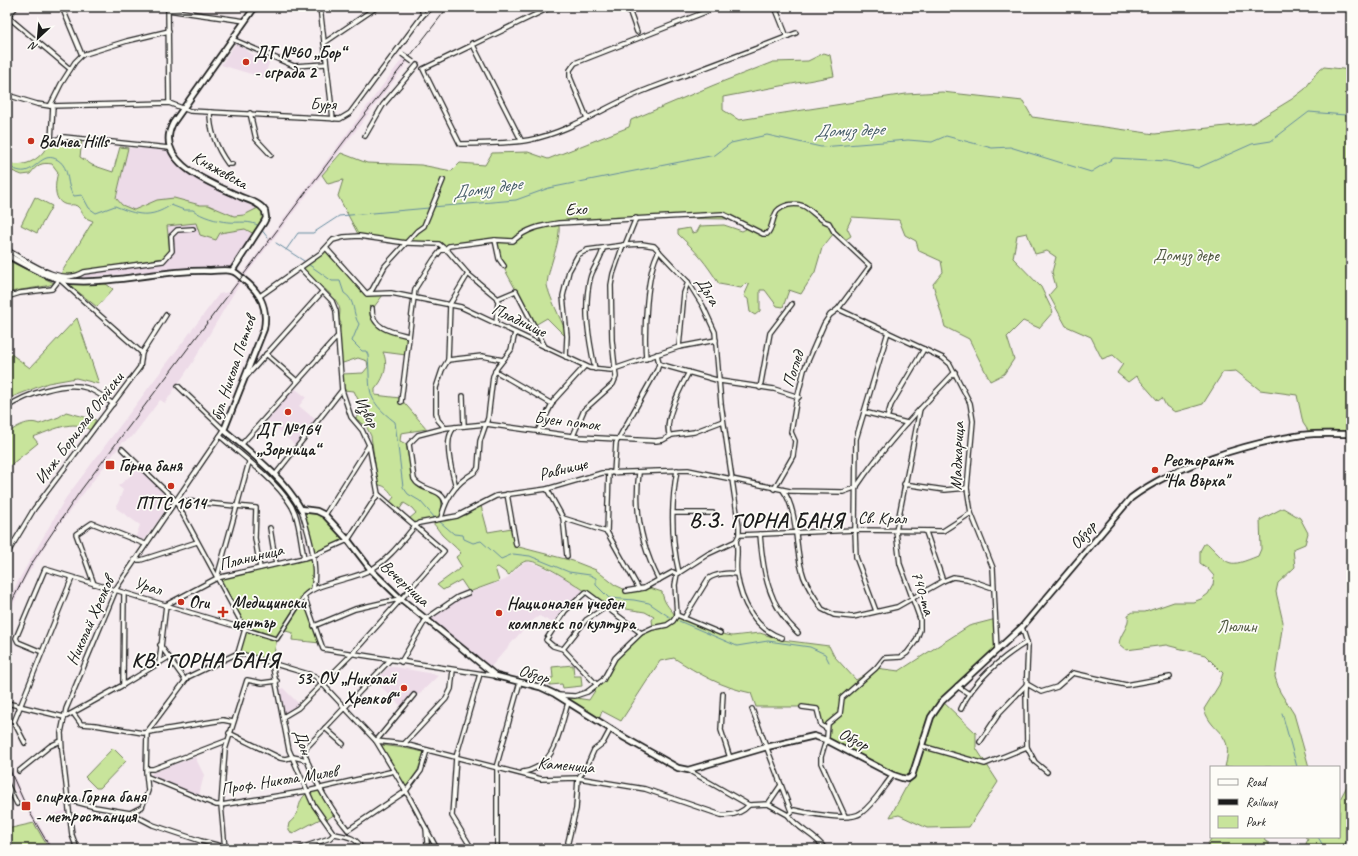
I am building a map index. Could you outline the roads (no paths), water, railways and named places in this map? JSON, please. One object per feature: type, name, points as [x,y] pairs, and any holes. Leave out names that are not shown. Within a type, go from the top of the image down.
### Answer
[{"type":"street","points":[[16,7],[9,11],[7,17],[70,69]]},
{"type":"street","points":[[62,7],[82,56]]},
{"type":"street","name":"Княжевска","points":[[232,271],[264,222],[266,215],[263,208],[200,176],[178,161],[169,148],[170,129],[255,7]]},
{"type":"street","points":[[320,7],[333,119]]},
{"type":"street","points":[[324,43],[377,7]]},
{"type":"street","points":[[421,7],[423,15]]},
{"type":"street","name":"Буря","points":[[7,95],[37,104],[169,103],[184,108],[210,112],[340,119],[350,113],[423,15],[433,7]]},
{"type":"street","points":[[423,69],[472,43],[551,7]]},
{"type":"street","points":[[628,7],[637,32]]},
{"type":"street","points":[[587,118],[570,77],[570,70],[575,63],[718,7]]},
{"type":"street","points":[[775,7],[787,36]]},
{"type":"street","points":[[169,103],[168,8],[245,22]]},
{"type":"street","points":[[169,31],[127,41],[82,56],[70,69],[51,105],[51,141],[64,137],[169,148]]},
{"type":"street","points":[[396,52],[402,54],[423,69],[460,144],[498,145],[553,133],[644,90],[796,33]]},
{"type":"street","points":[[232,39],[294,66],[326,64]]},
{"type":"street","points":[[472,43],[521,140]]},
{"type":"street","points":[[365,136],[383,105],[417,65]]},
{"type":"street","points":[[210,112],[210,125],[222,156],[228,164],[232,164]]},
{"type":"street","points":[[250,114],[256,139],[271,155]]},
{"type":"street","points":[[326,248],[366,294],[372,290],[385,266],[424,226],[443,180]]},
{"type":"street","name":"Ехо","points":[[445,249],[449,246],[495,240],[513,240],[523,232],[536,226],[636,218],[723,214],[738,223],[763,234],[767,234],[778,211],[784,206],[796,203],[809,209],[822,221],[829,223],[834,232],[870,266],[868,269]]},
{"type":"street","points":[[573,436],[584,410],[613,384],[616,376],[612,340],[612,278],[636,218]]},
{"type":"street","points":[[59,278],[77,277],[84,272],[164,261],[172,251],[171,236],[177,230],[193,229]]},
{"type":"street","points":[[260,296],[300,268],[326,248],[333,240],[351,235],[406,243],[439,244],[468,274],[497,299]]},
{"type":"street","points":[[495,240],[499,259],[504,266]]},
{"type":"street","name":"Дъга","points":[[566,358],[567,336],[563,300],[569,271],[579,253],[587,250],[624,245],[649,244],[659,251],[688,282],[706,313],[716,340],[723,421],[733,479],[739,535]]},
{"type":"street","points":[[595,369],[588,335],[588,289],[591,274],[603,248]]},
{"type":"street","points":[[401,402],[416,287],[437,254],[445,249]]},
{"type":"street","points":[[7,250],[59,278],[142,353]]},
{"type":"street","points":[[646,359],[645,333],[652,264],[659,251]]},
{"type":"street","points":[[7,255],[44,275],[59,278],[96,281],[193,270],[232,271]]},
{"type":"street","name":"Извор","points":[[300,268],[332,301],[336,311],[339,326],[337,337],[342,390],[351,417],[362,430],[369,445],[378,494]]},
{"type":"street","name":"Поглед","points":[[774,489],[793,456],[795,441],[791,432],[804,370],[824,324],[830,315],[838,309],[851,289],[868,269]]},
{"type":"street","name":"бул. Никола Петков","points":[[232,271],[246,281],[260,296],[265,310],[264,329],[224,430],[286,486],[301,509],[315,573],[313,589]]},
{"type":"street","points":[[445,428],[437,416],[435,392],[442,370],[448,360],[450,304],[468,274]]},
{"type":"street","points":[[7,297],[20,293],[52,289],[59,278]]},
{"type":"street","points":[[679,348],[684,293],[688,282]]},
{"type":"street","points":[[497,299],[516,291],[545,347]]},
{"type":"street","points":[[244,380],[322,292]]},
{"type":"street","name":"Пладнище","points":[[366,294],[391,293],[414,296],[464,308],[566,358],[595,369],[615,370],[657,354],[716,340]]},
{"type":"street","points":[[496,324],[497,299]]},
{"type":"street","points":[[760,388],[770,333],[792,304]]},
{"type":"street","points":[[372,308],[374,321],[379,325],[386,330],[409,336]]},
{"type":"street","name":"Маджарица","points":[[838,309],[943,358],[950,364],[955,372],[970,403],[973,421],[967,488],[971,513],[993,568],[997,650]]},
{"type":"street","name":"Инж. Борислав Огойски","points":[[7,554],[34,509],[140,368],[142,353],[166,316]]},
{"type":"street","points":[[876,611],[856,557],[854,530],[857,487],[856,439],[888,332]]},
{"type":"street","points":[[441,518],[445,502],[456,486],[476,472],[478,468],[480,441],[486,424],[495,371],[502,360],[512,350],[515,333]]},
{"type":"street","points":[[241,445],[337,337]]},
{"type":"street","points":[[887,418],[891,405],[924,349]]},
{"type":"street","points":[[266,354],[297,381]]},
{"type":"street","points":[[614,472],[615,451],[618,439],[647,391],[659,364],[657,354]]},
{"type":"street","points":[[448,360],[482,356],[502,360]]},
{"type":"street","points":[[659,364],[720,381],[778,390],[798,397]]},
{"type":"street","points":[[538,431],[552,404],[568,383],[585,366]]},
{"type":"street","points":[[495,371],[552,404]]},
{"type":"street","points":[[670,436],[668,430],[670,418],[689,372]]},
{"type":"street","points":[[857,487],[873,462],[955,372]]},
{"type":"street","points":[[7,407],[19,399],[34,393],[76,386],[93,391],[113,404]]},
{"type":"street","points":[[178,386],[224,430]]},
{"type":"street","points":[[275,475],[342,390]]},
{"type":"street","points":[[463,396],[464,426]]},
{"type":"street","name":"740-та","points":[[827,729],[829,722],[840,714],[839,705],[842,698],[876,668],[881,660],[884,658],[901,657],[916,641],[920,630],[920,620],[900,564],[896,531],[904,484],[920,409]]},
{"type":"street","points":[[864,412],[907,423]]},
{"type":"street","name":"Буен поток","points":[[445,502],[444,498],[440,494],[416,484],[409,443],[418,435],[445,428],[486,424],[573,436],[656,441],[663,440],[670,436],[694,432],[723,421]]},
{"type":"street","points":[[456,427],[452,430],[448,444],[456,486]]},
{"type":"street","name":"Николай Хрелков","points":[[77,849],[72,835],[61,741],[64,717],[114,590],[224,430]]},
{"type":"street","name":"Обзор","points":[[304,596],[323,649],[496,676],[540,687],[555,694],[610,730],[665,763],[688,770],[767,747],[814,736],[826,740],[893,775],[908,778],[912,776],[931,717],[942,701],[1022,627],[1125,505],[1141,491],[1203,460],[1250,447],[1302,435],[1351,434]]},
{"type":"street","name":"бул. Никола Петков","points":[[220,436],[277,487],[289,501],[297,520],[304,558]]},
{"type":"street","points":[[301,509],[325,515],[369,445]]},
{"type":"street","points":[[122,449],[175,500],[245,629],[277,639],[304,596],[313,589],[371,570],[384,560],[415,526]]},
{"type":"street","points":[[217,578],[249,462]]},
{"type":"street","points":[[677,470],[674,487],[673,513],[673,544],[678,574],[674,585],[677,615]]},
{"type":"street","name":"Равнище","points":[[415,526],[423,522],[457,516],[496,496],[547,490],[585,477],[610,472],[639,473],[688,470],[774,489],[828,493],[843,492],[857,487]]},
{"type":"street","points":[[610,472],[607,532],[639,589]]},
{"type":"street","points":[[639,473],[636,493],[638,517],[650,563],[659,580]]},
{"type":"street","points":[[904,484],[945,490],[967,488]]},
{"type":"street","points":[[547,490],[563,518],[567,556]]},
{"type":"street","points":[[783,490],[792,505],[802,572],[806,582],[822,609],[842,617],[853,617],[897,607],[912,597],[943,581],[961,577],[993,588]]},
{"type":"street","points":[[284,717],[298,708],[352,654],[400,598],[444,551],[378,494],[348,540]]},
{"type":"street","points":[[507,494],[516,546]]},
{"type":"street","points":[[175,500],[256,508],[255,538],[260,568]]},
{"type":"street","points":[[673,513],[713,513]]},
{"type":"street","name":"Св. Крал","points":[[739,535],[854,530],[926,532],[946,531],[971,513]]},
{"type":"street","name":"Вечерница","points":[[325,515],[348,540],[371,570],[400,598],[496,676]]},
{"type":"street","points":[[563,518],[607,532]]},
{"type":"street","points":[[94,584],[76,534],[92,523],[145,544]]},
{"type":"street","points":[[270,528],[276,564]]},
{"type":"street","points":[[926,532],[943,581]]},
{"type":"street","points":[[760,534],[762,566],[775,605],[787,623],[798,633]]},
{"type":"street","points":[[739,535],[736,541],[736,574],[746,607],[769,634],[782,638]]},
{"type":"street","name":"Планиница","points":[[166,605],[217,578],[312,556],[348,540]]},
{"type":"street","points":[[678,574],[708,554],[736,541]]},
{"type":"street","points":[[134,560],[141,560],[197,542]]},
{"type":"street","name":"Урал","points":[[42,652],[18,642],[16,638],[44,569],[245,629]]},
{"type":"street","points":[[626,591],[639,589],[673,572],[678,574]]},
{"type":"street","points":[[684,618],[708,579],[712,576],[731,573],[736,574]]},
{"type":"street","points":[[25,743],[14,722],[72,578]]},
{"type":"street","points":[[597,685],[563,649],[553,646],[546,640],[565,611],[586,592],[641,633]]},
{"type":"street","points":[[124,593],[124,686]]},
{"type":"street","points":[[401,662],[426,619],[458,597],[468,593]]},
{"type":"street","points":[[314,626],[355,609],[400,598]]},
{"type":"street","points":[[159,664],[160,645],[166,605]]},
{"type":"street","points":[[563,649],[586,620],[606,607]]},
{"type":"street","points":[[677,615],[701,627],[720,633]]},
{"type":"street","points":[[555,694],[575,696],[587,692],[603,680],[615,658],[641,633],[652,628],[667,625],[677,615]]},
{"type":"street","points":[[1022,627],[1027,642],[1027,747],[1031,758],[1047,772]]},
{"type":"street","points":[[238,653],[245,629]]},
{"type":"street","points":[[961,710],[969,694],[1014,650],[1027,642]]},
{"type":"street","points":[[160,645],[185,680]]},
{"type":"street","points":[[130,813],[143,806],[148,791],[147,732],[185,680],[238,653],[315,676],[376,741],[406,791],[437,849]]},
{"type":"street","points":[[7,703],[21,705],[64,717],[124,686],[169,657]]},
{"type":"street","points":[[307,760],[304,752],[306,747],[390,660]]},
{"type":"street","name":"Дон","points":[[272,663],[289,748],[313,804],[334,834]]},
{"type":"street","points":[[404,744],[446,699],[451,689],[453,670]]},
{"type":"street","points":[[1027,684],[1041,692],[1057,687],[1071,673],[1126,685],[1170,677]]},
{"type":"street","points":[[472,849],[452,816],[456,757],[480,674]]},
{"type":"street","points":[[225,848],[221,805],[226,741],[247,680],[262,683],[276,681]]},
{"type":"street","points":[[497,849],[496,767],[520,682]]},
{"type":"street","points":[[980,742],[1000,712],[1027,684]]},
{"type":"street","points":[[957,686],[969,694]]},
{"type":"street","points":[[723,694],[721,730],[730,758]]},
{"type":"street","points":[[376,741],[414,695]]},
{"type":"street","points":[[520,772],[541,767],[547,761],[553,749],[568,703]]},
{"type":"street","points":[[802,707],[817,709],[821,725],[827,729],[826,740],[821,757],[822,763],[845,816]]},
{"type":"street","points":[[752,709],[791,811]]},
{"type":"street","points":[[73,713],[81,724],[137,732],[147,732],[223,720],[233,722]]},
{"type":"street","points":[[325,728],[344,744]]},
{"type":"street","points":[[568,842],[576,809],[578,778],[586,768],[594,750],[603,743],[610,730]]},
{"type":"street","points":[[229,733],[280,758],[293,757],[307,760]]},
{"type":"street","points":[[19,771],[50,746],[61,741]]},
{"type":"street","points":[[147,770],[226,741]]},
{"type":"street","name":"Каменица","points":[[376,741],[404,744],[520,772],[541,779],[578,778],[655,792],[721,815],[735,814],[745,810],[749,805],[768,804]]},
{"type":"street","points":[[922,746],[985,764],[1027,747]]},
{"type":"street","points":[[406,791],[421,771],[427,750]]},
{"type":"street","name":"Дон","points":[[307,760],[320,788],[335,814],[348,830],[406,791]]},
{"type":"street","points":[[688,770],[749,805]]},
{"type":"street","name":"Проф. Никола Милев","points":[[148,777],[216,805],[221,805],[308,791],[394,771]]},
{"type":"street","points":[[791,811],[794,810],[821,817],[861,814],[893,775]]},
{"type":"street","points":[[7,784],[17,804]]},
{"type":"street","points":[[781,785],[768,804],[788,815],[798,827],[815,836],[825,849]]},
{"type":"street","points":[[69,800],[95,807],[130,813],[154,825],[225,848],[244,849]]},
{"type":"street","points":[[788,815],[791,811]]},
{"type":"street","points":[[424,849],[427,843],[426,827]]},
{"type":"street","points":[[298,849],[305,848],[330,838],[334,834],[352,838],[358,842],[361,849]]},
{"type":"waterway","name":"Домуз дере","points":[[432,207],[516,200],[549,188],[715,155],[731,143],[767,135],[821,147],[908,140],[932,142],[946,136],[992,148],[1010,147],[1091,172],[1114,158],[1167,161],[1198,168],[1252,144],[1271,141],[1309,112],[1345,115],[1351,112]]},
{"type":"waterway","name":"Домуз дере","points":[[7,166],[25,171],[29,170],[44,159],[53,158],[58,160],[65,168],[71,192],[74,196],[82,195],[89,208],[96,213],[115,206],[130,212],[150,214],[171,205],[184,210],[193,210],[214,220],[248,222],[259,226]]},
{"type":"waterway","name":"Домуз дере","points":[[286,250],[298,233],[313,233],[339,216],[429,208]]},
{"type":"waterway","name":"Домуз дере","points":[[261,229],[268,238]]},
{"type":"waterway","points":[[276,243],[304,261]]},
{"type":"waterway","points":[[308,264],[332,281],[340,281],[344,293],[350,299],[359,324],[352,341],[362,351],[366,351],[368,355],[371,393],[378,407],[395,422],[403,487],[408,494],[420,501],[435,518]]},
{"type":"waterway","points":[[439,521],[454,534],[463,535],[464,539],[473,543],[481,541],[501,559],[513,554],[530,556],[569,572],[590,575],[596,578],[596,585],[609,598],[649,603],[671,618]]},
{"type":"waterway","points":[[679,621],[737,646],[768,641],[810,647],[825,654],[829,662]]},
{"type":"waterway","points":[[1282,713],[1297,766]]},
{"type":"waterway","points":[[1341,849],[1351,837]]},
{"type":"waterway","points":[[1319,838],[1325,849]]},
{"type":"railway","points":[[7,611],[30,566],[81,490],[352,131],[448,7]]},
{"type":"railway","points":[[7,764],[26,806],[51,849]]},
{"type":"place","name":"ДГ №60 „Бор“ - сграда 2","points":[[246,62]]},
{"type":"place","name":"Balnea Hills","points":[[31,141]]},
{"type":"place","name":"ДГ №164 „Зорница“","points":[[288,412]]},
{"type":"place","name":"Горна баня","points":[[110,465]]},
{"type":"place","name":"Ресторант \"На Върха\"","points":[[1155,470]]},
{"type":"place","name":"ПТТС 1614","points":[[171,486]]},
{"type":"place","name":"Оги","points":[[181,602]]},
{"type":"place","name":"Медицински център","points":[[223,612]]},
{"type":"place","name":"Национален учебен комплекс по култура","points":[[499,613]]},
{"type":"place","name":"53. ОУ „Николай Хрелков“","points":[[404,688]]},
{"type":"place","name":"спирка Горна баня - метростанция","points":[[26,806]]},
{"type":"district","name":"В.З. ГОРНА БАНЯ","points":[[767,520]]},
{"type":"district","name":"КВ. ГОРНА БАНЯ","points":[[206,660]]},
{"type":"park label","name":"Люлин","points":[[1237,626]]}]
